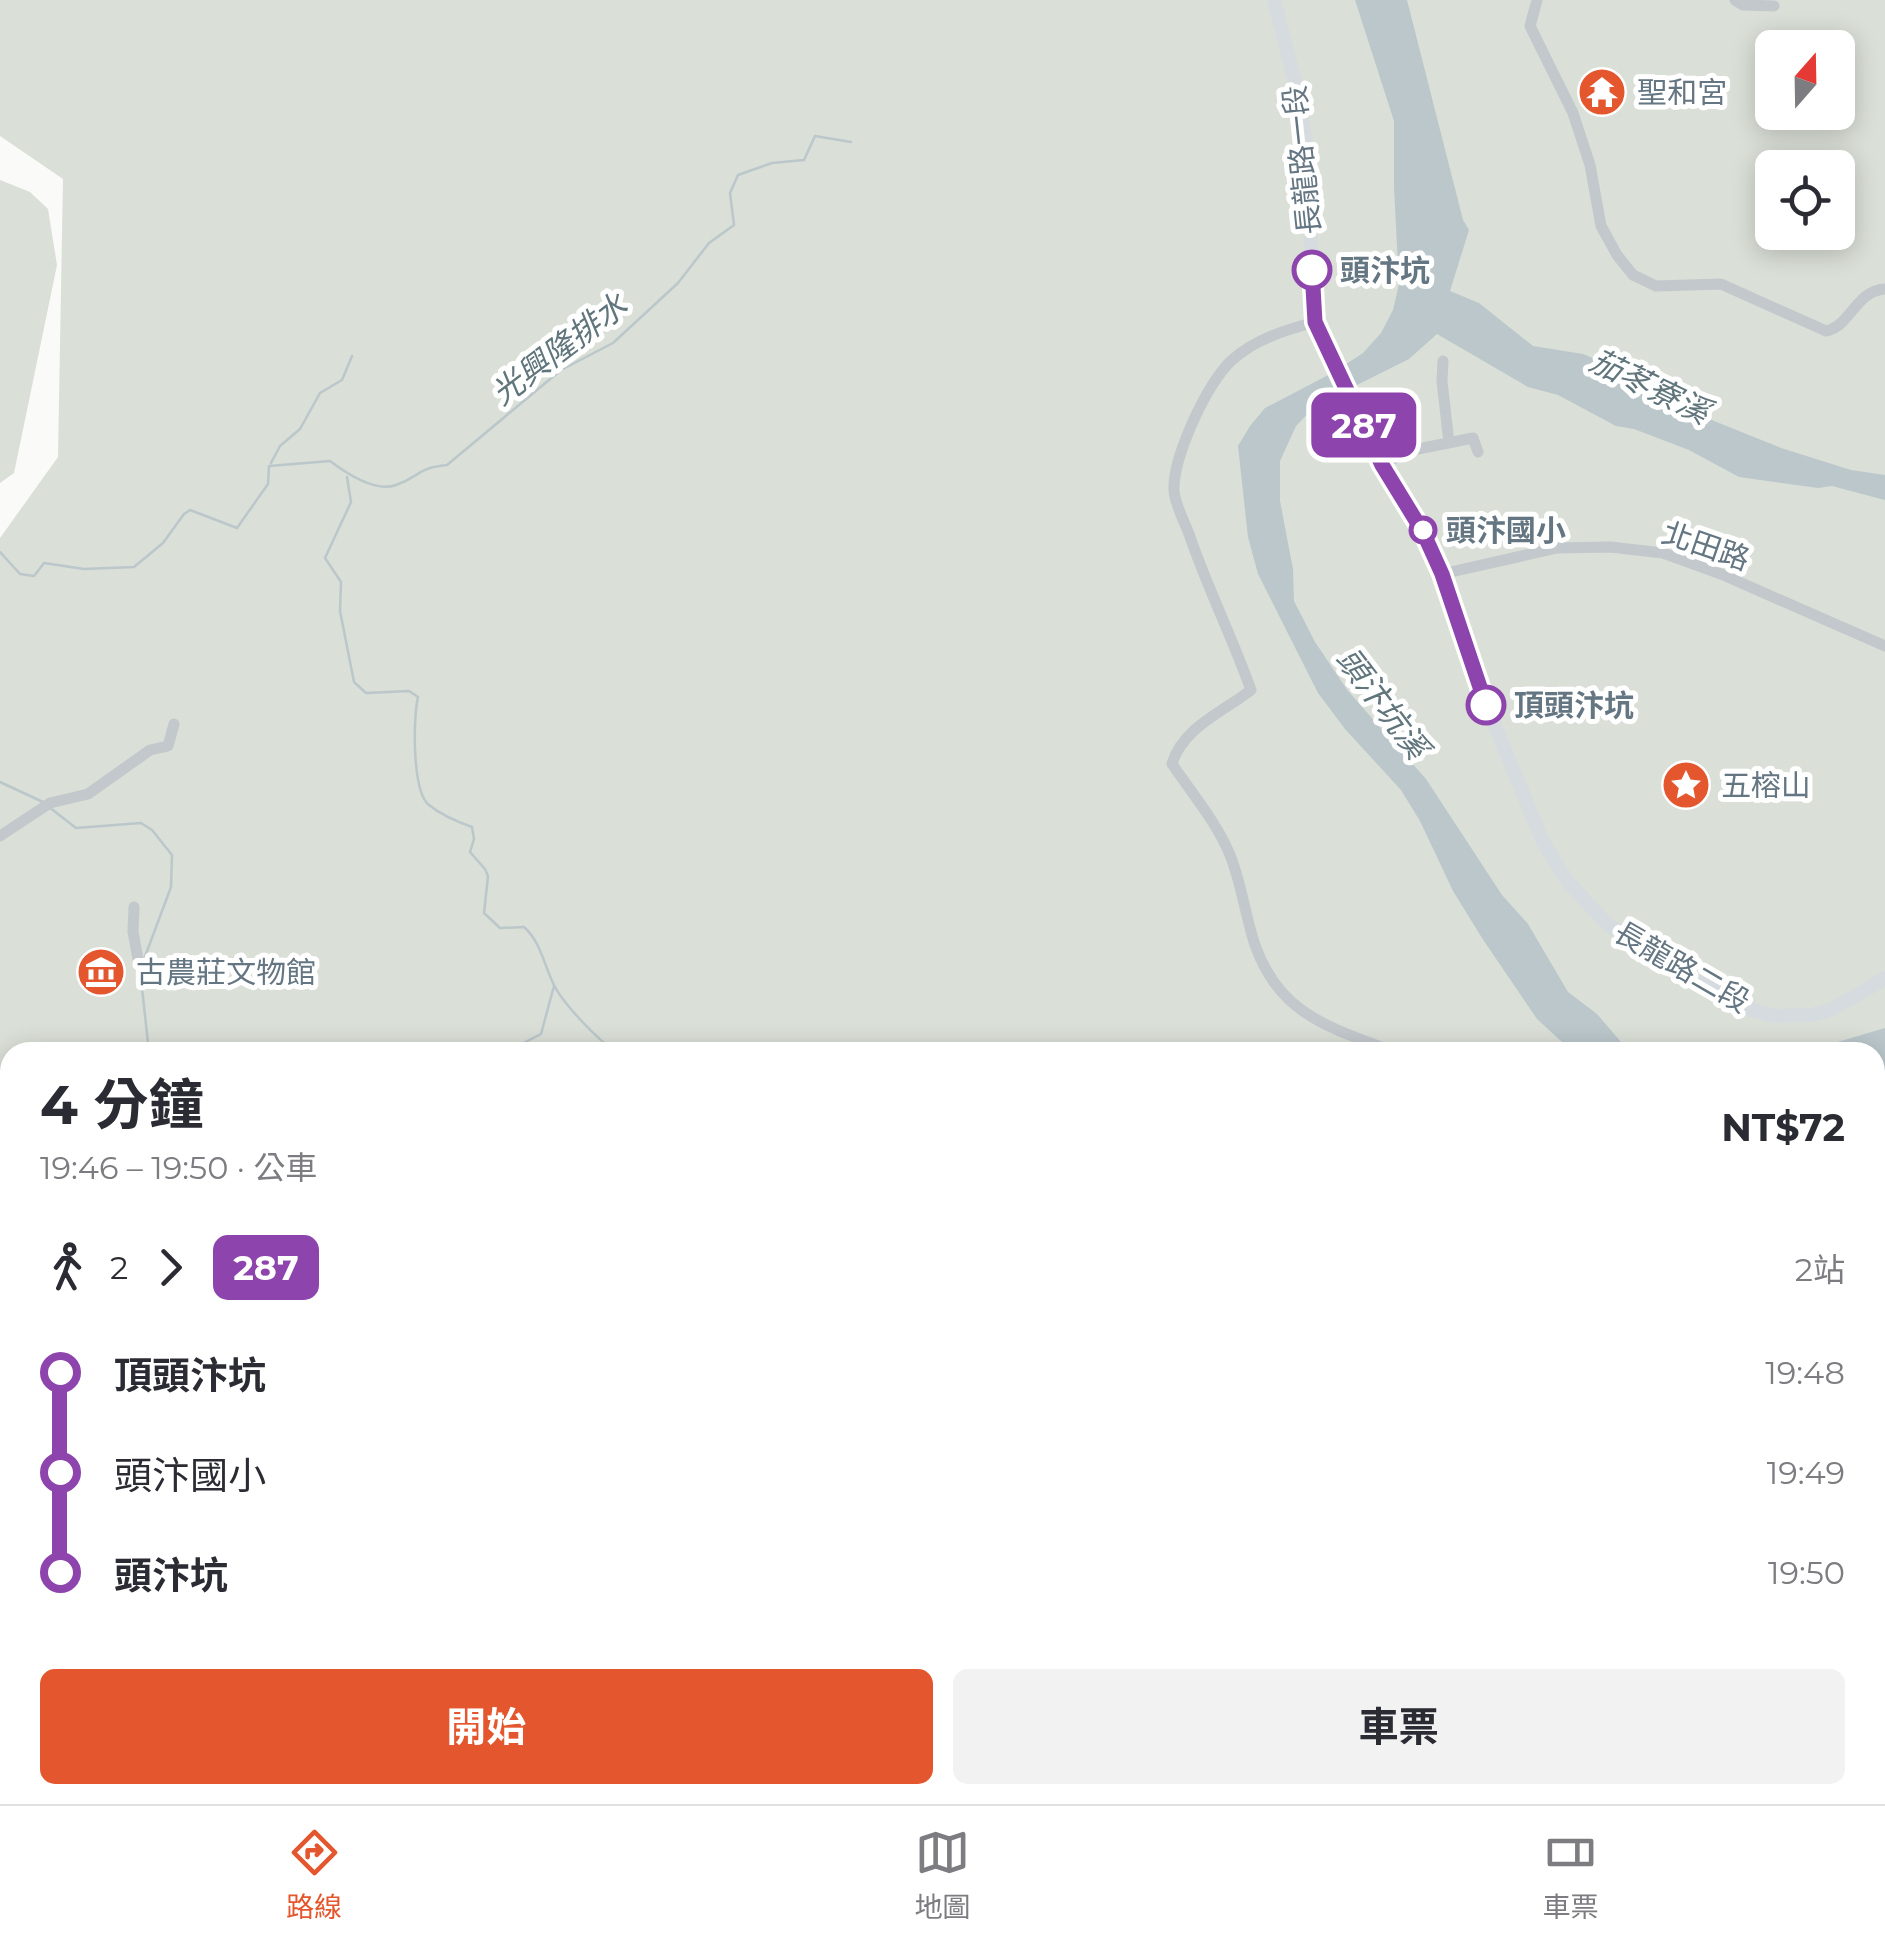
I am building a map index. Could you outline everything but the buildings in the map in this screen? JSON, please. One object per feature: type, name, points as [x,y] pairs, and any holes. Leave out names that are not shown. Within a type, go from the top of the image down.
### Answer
[{"type":"main road","name":"長龍路一段","points":[[1274,0],[1306,143],[1315,322]]},
{"type":"main road","name":"長龍路二段","points":[[1315,322],[1382,465],[1423,532],[1442,574],[1488,709],[1542,842],[1568,882],[1606,922],[1633,942],[1748,1009],[1773,1016],[1813,1015],[1833,1009],[1885,978]]},
{"type":"street","points":[[1537,0],[1530,26],[1573,113],[1590,164],[1601,226],[1617,255],[1640,280],[1664,286],[1721,284],[1826,331],[1836,328],[1862,297],[1885,288]]},
{"type":"street","points":[[1735,0],[1744,6],[1774,6]]},
{"type":"street","points":[[1315,322],[1275,332],[1231,360],[1191,428],[1178,463],[1174,492],[1202,572],[1230,629],[1252,690],[1188,734],[1178,745],[1172,764],[1229,851],[1256,946],[1290,1003],[1319,1024],[1368,1042]]},
{"type":"street","points":[[1443,361],[1448,443]]},
{"type":"street","points":[[1333,442],[1364,426]]},
{"type":"street","points":[[1382,465],[1408,451],[1473,438],[1478,452]]},
{"type":"street","name":"北田路","points":[[1442,574],[1557,548],[1610,547],[1663,553],[1721,574],[1885,646]]},
{"type":"street","points":[[0,836],[46,806],[88,794],[150,750],[168,746],[174,724]]},
{"type":"street","points":[[134,907],[138,959]]},
{"type":"shaded area","points":[[0,0],[1885,0],[1885,1042],[0,1042],[0,538],[58,457],[63,179],[0,136]]},
{"type":"shaded area","name":"頭汴坑溪","points":[[1355,0],[1407,0],[1463,220],[1469,230],[1450,291],[1479,303],[1533,346],[1583,354],[1626,372],[1657,398],[1781,448],[1851,470],[1885,475],[1885,500],[1832,486],[1818,488],[1739,477],[1689,450],[1616,426],[1558,395],[1528,387],[1437,334],[1409,359],[1315,406],[1296,426],[1280,461],[1280,501],[1293,569],[1294,601],[1315,642],[1348,691],[1426,779],[1502,895],[1528,924],[1568,992],[1597,1014],[1621,1042],[1562,1042],[1537,1019],[1453,891],[1401,790],[1318,693],[1258,574],[1248,537],[1238,446],[1250,426],[1265,408],[1363,353],[1381,333],[1393,310],[1399,284],[1394,121]]},
{"type":"shaded area","points":[[0,180],[30,192],[48,209],[57,265],[14,473],[0,483]]},
{"type":"shaded area","points":[[1885,1028],[1885,1042],[1838,1042]]},
{"type":"waterway","name":"光興隆排水","points":[[0,552],[20,574],[34,576],[44,563],[84,569],[134,567],[163,543],[190,510],[237,528],[268,484],[269,466],[330,461],[361,480],[388,487],[429,468],[447,465],[561,370],[613,343],[678,283],[709,243],[734,225],[730,193],[738,175],[772,163],[804,160],[815,136],[851,142]]},
{"type":"waterway","points":[[271,463],[280,446],[300,429],[320,393],[342,380],[352,356]]},
{"type":"waterway","points":[[347,477],[351,502],[325,558],[341,582],[340,611],[354,682],[366,693],[409,691],[418,697],[415,737],[419,786],[429,805],[472,827],[470,852],[488,876],[484,913],[500,928],[524,927],[538,946],[564,1001],[605,1042]]},
{"type":"waterway","points":[[0,782],[43,802]]},
{"type":"waterway","points":[[49,807],[76,828],[141,823],[152,830],[172,855],[171,887],[140,970],[148,1042]]},
{"type":"waterway","points":[[525,1042],[541,1034],[554,986]]},
{"type":"bus line","name":"287","points":[[1312,270],[1315,322],[1382,465],[1423,532],[1442,574],[1486,705]]},
{"type":"place","name":"聖和宮","points":[[1602,92]]},
{"type":"place","name":"頭汴坑","points":[[1312,270]]},
{"type":"place","name":"頭汴國小","points":[[1423,530]]},
{"type":"place","name":"頂頭汴坑","points":[[1486,705]]},
{"type":"place","name":"五榕山","points":[[1686,785]]},
{"type":"place","name":"古農莊文物館","points":[[101,972]]},
{"type":"water label","name":"茄苳寮溪","points":[[1650,386]]}]
